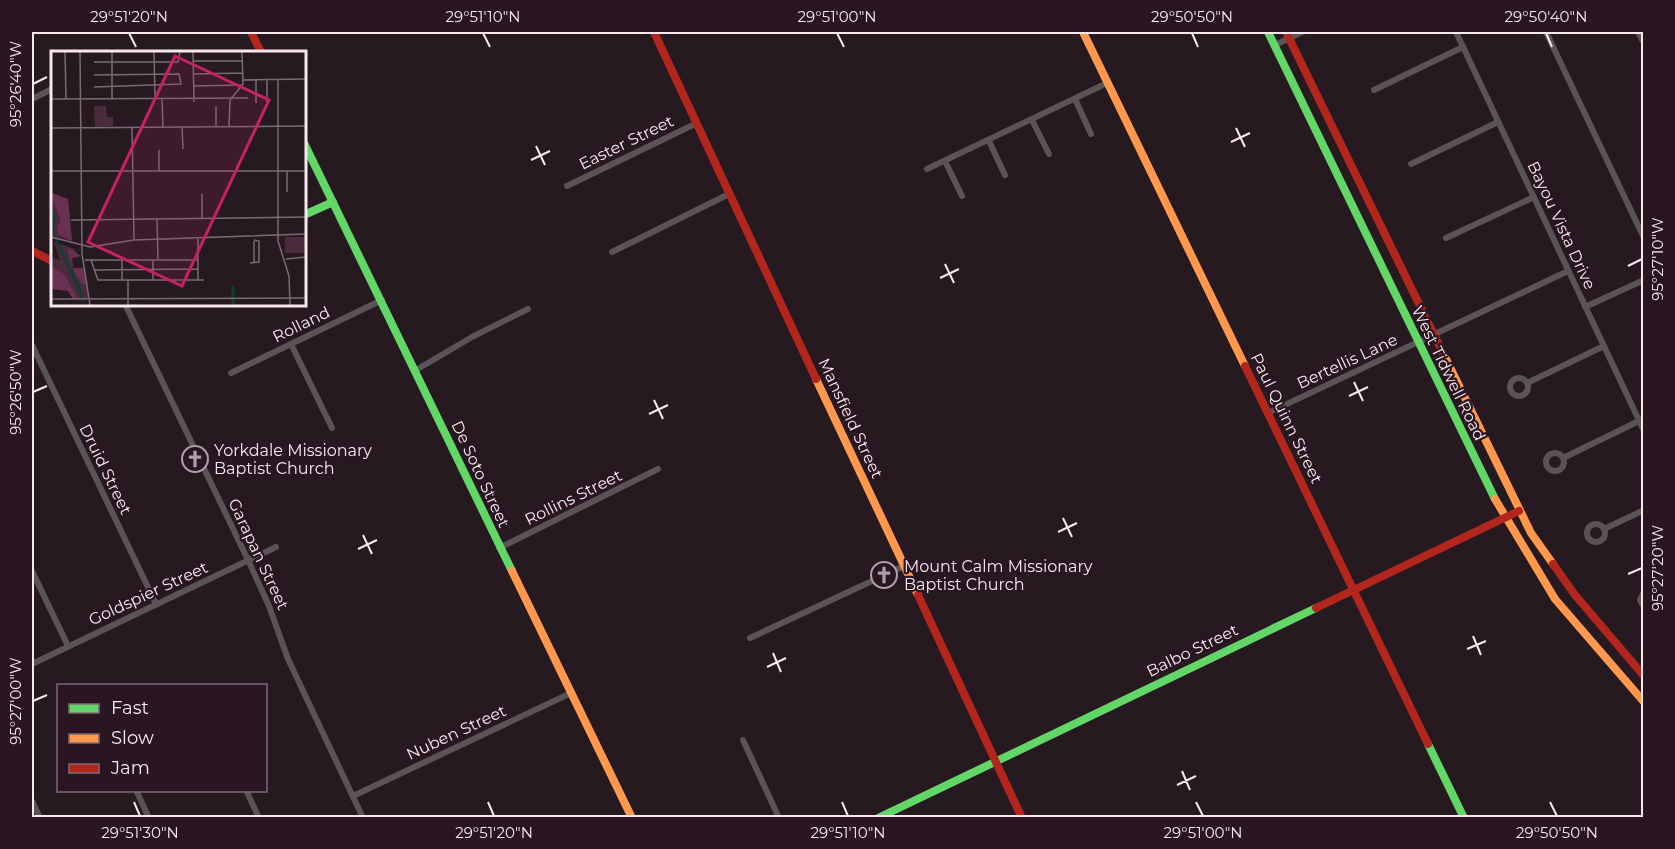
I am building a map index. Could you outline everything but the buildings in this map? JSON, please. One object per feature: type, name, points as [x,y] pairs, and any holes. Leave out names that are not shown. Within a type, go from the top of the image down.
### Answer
[{"type":"street","points":[[251,32],[260,51]]},
{"type":"street","name":"Mansfield Street","points":[[654,32],[1022,818]]},
{"type":"street","name":"Paul Quinn Street","points":[[1083,32],[1464,818]]},
{"type":"street","name":"West Tidwell Road","points":[[1268,32],[1504,519],[1539,576],[1644,702]]},
{"type":"street","points":[[1275,45],[1288,35],[1302,32]]},
{"type":"street","name":"Bayou Vista Drive","points":[[1456,32],[1644,431]]},
{"type":"street","points":[[1546,32],[1644,238]]},
{"type":"street","points":[[1638,32],[1644,43]]},
{"type":"street","name":"West Tidwell Road","points":[[1288,35],[1519,512],[1554,566],[1602,628],[1644,676]]},
{"type":"street","points":[[1374,90],[1463,47]]},
{"type":"street","points":[[927,169],[1107,83]]},
{"type":"street","points":[[32,99],[51,90]]},
{"type":"street","points":[[1075,99],[1091,134]]},
{"type":"street","points":[[1032,120],[1049,154]]},
{"type":"street","points":[[1412,164],[1498,122]]},
{"type":"street","name":"Easter Street","points":[[567,186],[696,123]]},
{"type":"street","points":[[989,141],[1005,176]]},
{"type":"street","name":"De Soto Street","points":[[306,147],[383,300],[499,548],[632,818]]},
{"type":"street","points":[[945,161],[963,196]]},
{"type":"street","points":[[1346,193],[1361,185]]},
{"type":"street","points":[[612,252],[729,194]]},
{"type":"street","points":[[1446,238],[1534,197]]},
{"type":"street","points":[[306,214],[333,202]]},
{"type":"street","points":[[32,251],[51,260]]},
{"type":"street","name":"Bertellis Lane","points":[[1268,413],[1568,270]]},
{"type":"street","points":[[1586,307],[1644,280]]},
{"type":"street","name":"Rolland","points":[[231,373],[383,300]]},
{"type":"street","name":"Garapan Street","points":[[126,306],[248,560],[269,606],[288,658],[363,818]]},
{"type":"street","points":[[416,370],[472,337],[528,309]]},
{"type":"street","points":[[291,344],[332,428]]},
{"type":"street","name":"Druid Street","points":[[32,345],[156,604]]},
{"type":"street","points":[[1527,383],[1604,346]]},
{"type":"street","points":[[1563,458],[1639,421]]},
{"type":"street","name":"Rollins Street","points":[[499,548],[658,469]]},
{"type":"street","points":[[1604,529],[1644,510]]},
{"type":"street","name":"Balbo Street","points":[[878,818],[1353,589],[1519,512]]},
{"type":"street","name":"Goldspier Street","points":[[32,664],[276,547]]},
{"type":"street","points":[[750,638],[904,566]]},
{"type":"street","points":[[32,571],[68,646]]},
{"type":"street","points":[[1644,592],[1640,600],[1644,607]]},
{"type":"street","points":[[1590,638],[1602,628]]},
{"type":"street","name":"Nuben Street","points":[[353,796],[571,693]]},
{"type":"street","points":[[742,740],[779,818]]},
{"type":"street","points":[[137,792],[149,818]]},
{"type":"street","points":[[247,792],[259,818]]},
{"type":"street","points":[[32,801],[40,818]]},
{"type":"traffic: fast","points":[[1268,32],[1495,499]]},
{"type":"traffic: fast","points":[[306,147],[512,571]]},
{"type":"traffic: fast","points":[[306,214],[333,202]]},
{"type":"traffic: fast","points":[[878,818],[1316,608]]},
{"type":"traffic: fast","points":[[1428,744],[1464,818]]},
{"type":"traffic: slow","points":[[1083,32],[1245,366]]},
{"type":"traffic: slow","points":[[1443,353],[1531,533],[1553,564]]},
{"type":"traffic: slow","points":[[816,379],[918,595]]},
{"type":"traffic: slow","points":[[1495,499],[1555,599],[1644,702]]},
{"type":"traffic: slow","points":[[512,571],[632,818]]},
{"type":"traffic: jam","points":[[251,32],[260,51]]},
{"type":"traffic: jam","points":[[654,32],[816,379]]},
{"type":"traffic: jam","points":[[1286,32],[1443,353]]},
{"type":"traffic: jam","points":[[32,251],[51,260]]},
{"type":"traffic: jam","points":[[1245,366],[1428,744]]},
{"type":"traffic: jam","points":[[1316,608],[1519,511]]},
{"type":"traffic: jam","points":[[1553,564],[1575,595],[1644,676]]},
{"type":"traffic: jam","points":[[918,595],[1022,818]]},
{"type":"place","name":"Yorkdale Missionary Baptist Church","points":[[195,459]]},
{"type":"place","name":"Mount Calm Missionary Baptist Church","points":[[884,575]]}]
